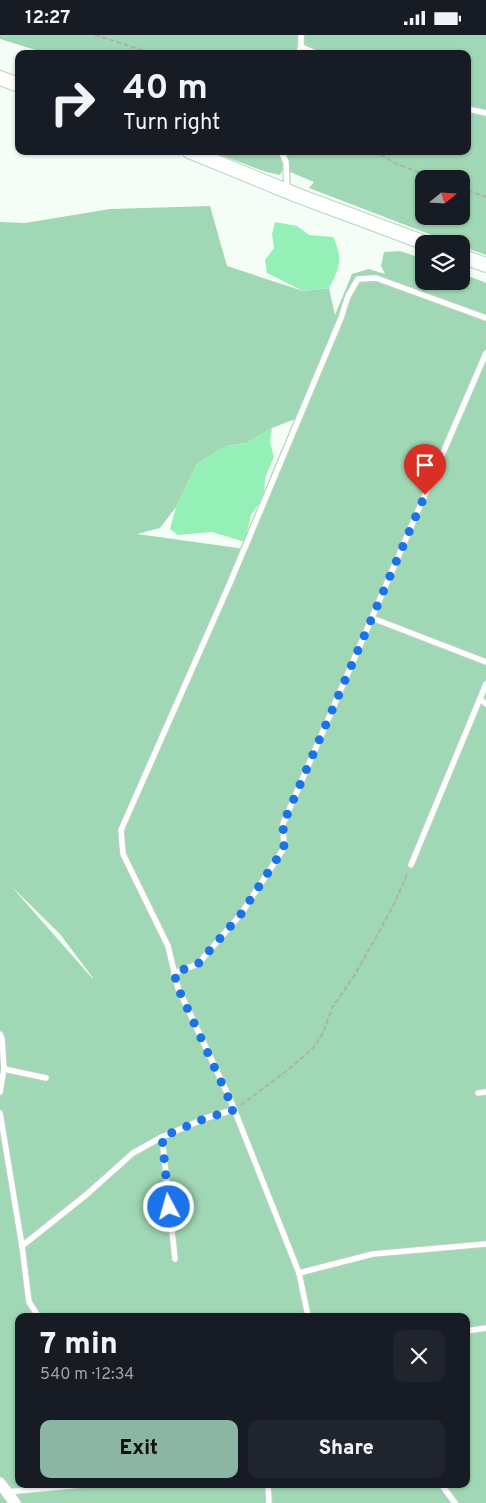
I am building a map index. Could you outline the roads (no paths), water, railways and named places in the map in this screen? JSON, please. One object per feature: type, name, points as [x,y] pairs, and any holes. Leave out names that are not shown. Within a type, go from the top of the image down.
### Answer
[{"type":"street","points":[[0,77],[15,83]]},
{"type":"street","points":[[200,155],[287,191],[415,239]]},
{"type":"street","points":[[470,259],[486,265]]},
{"type":"street","points":[[3,1487],[14,1503]]},
{"type":"lane","points":[[300,50],[301,35]]},
{"type":"lane","points":[[301,47],[308,50]]},
{"type":"lane","points":[[471,110],[486,113]]},
{"type":"lane","points":[[282,155],[286,162],[287,191]]},
{"type":"lane","points":[[307,1313],[299,1273],[234,1110],[178,988],[168,946],[123,854],[121,830],[234,574],[348,296],[358,279],[376,278],[486,318]]},
{"type":"lane","points":[[174,973],[198,964],[241,914],[284,848],[283,824],[486,353]]},
{"type":"lane","points":[[372,618],[486,662]]},
{"type":"lane","points":[[411,865],[486,684]]},
{"type":"lane","points":[[480,699],[486,705]]},
{"type":"lane","points":[[0,1035],[2,1039],[4,1069],[0,1092]]},
{"type":"lane","points":[[4,1069],[46,1078]]},
{"type":"lane","points":[[478,1093],[486,1092]]},
{"type":"lane","points":[[22,1246],[86,1195],[133,1153],[162,1137],[206,1118],[234,1110]]},
{"type":"lane","points":[[0,1113],[22,1246],[29,1302],[36,1313]]},
{"type":"lane","points":[[162,1137],[175,1259]]},
{"type":"lane","points":[[299,1273],[373,1254],[486,1244]]},
{"type":"lane","points":[[470,1330],[486,1328]]},
{"type":"lane","points":[[268,1488],[269,1503]]},
{"type":"lane","points":[[444,1488],[455,1503]]}]
